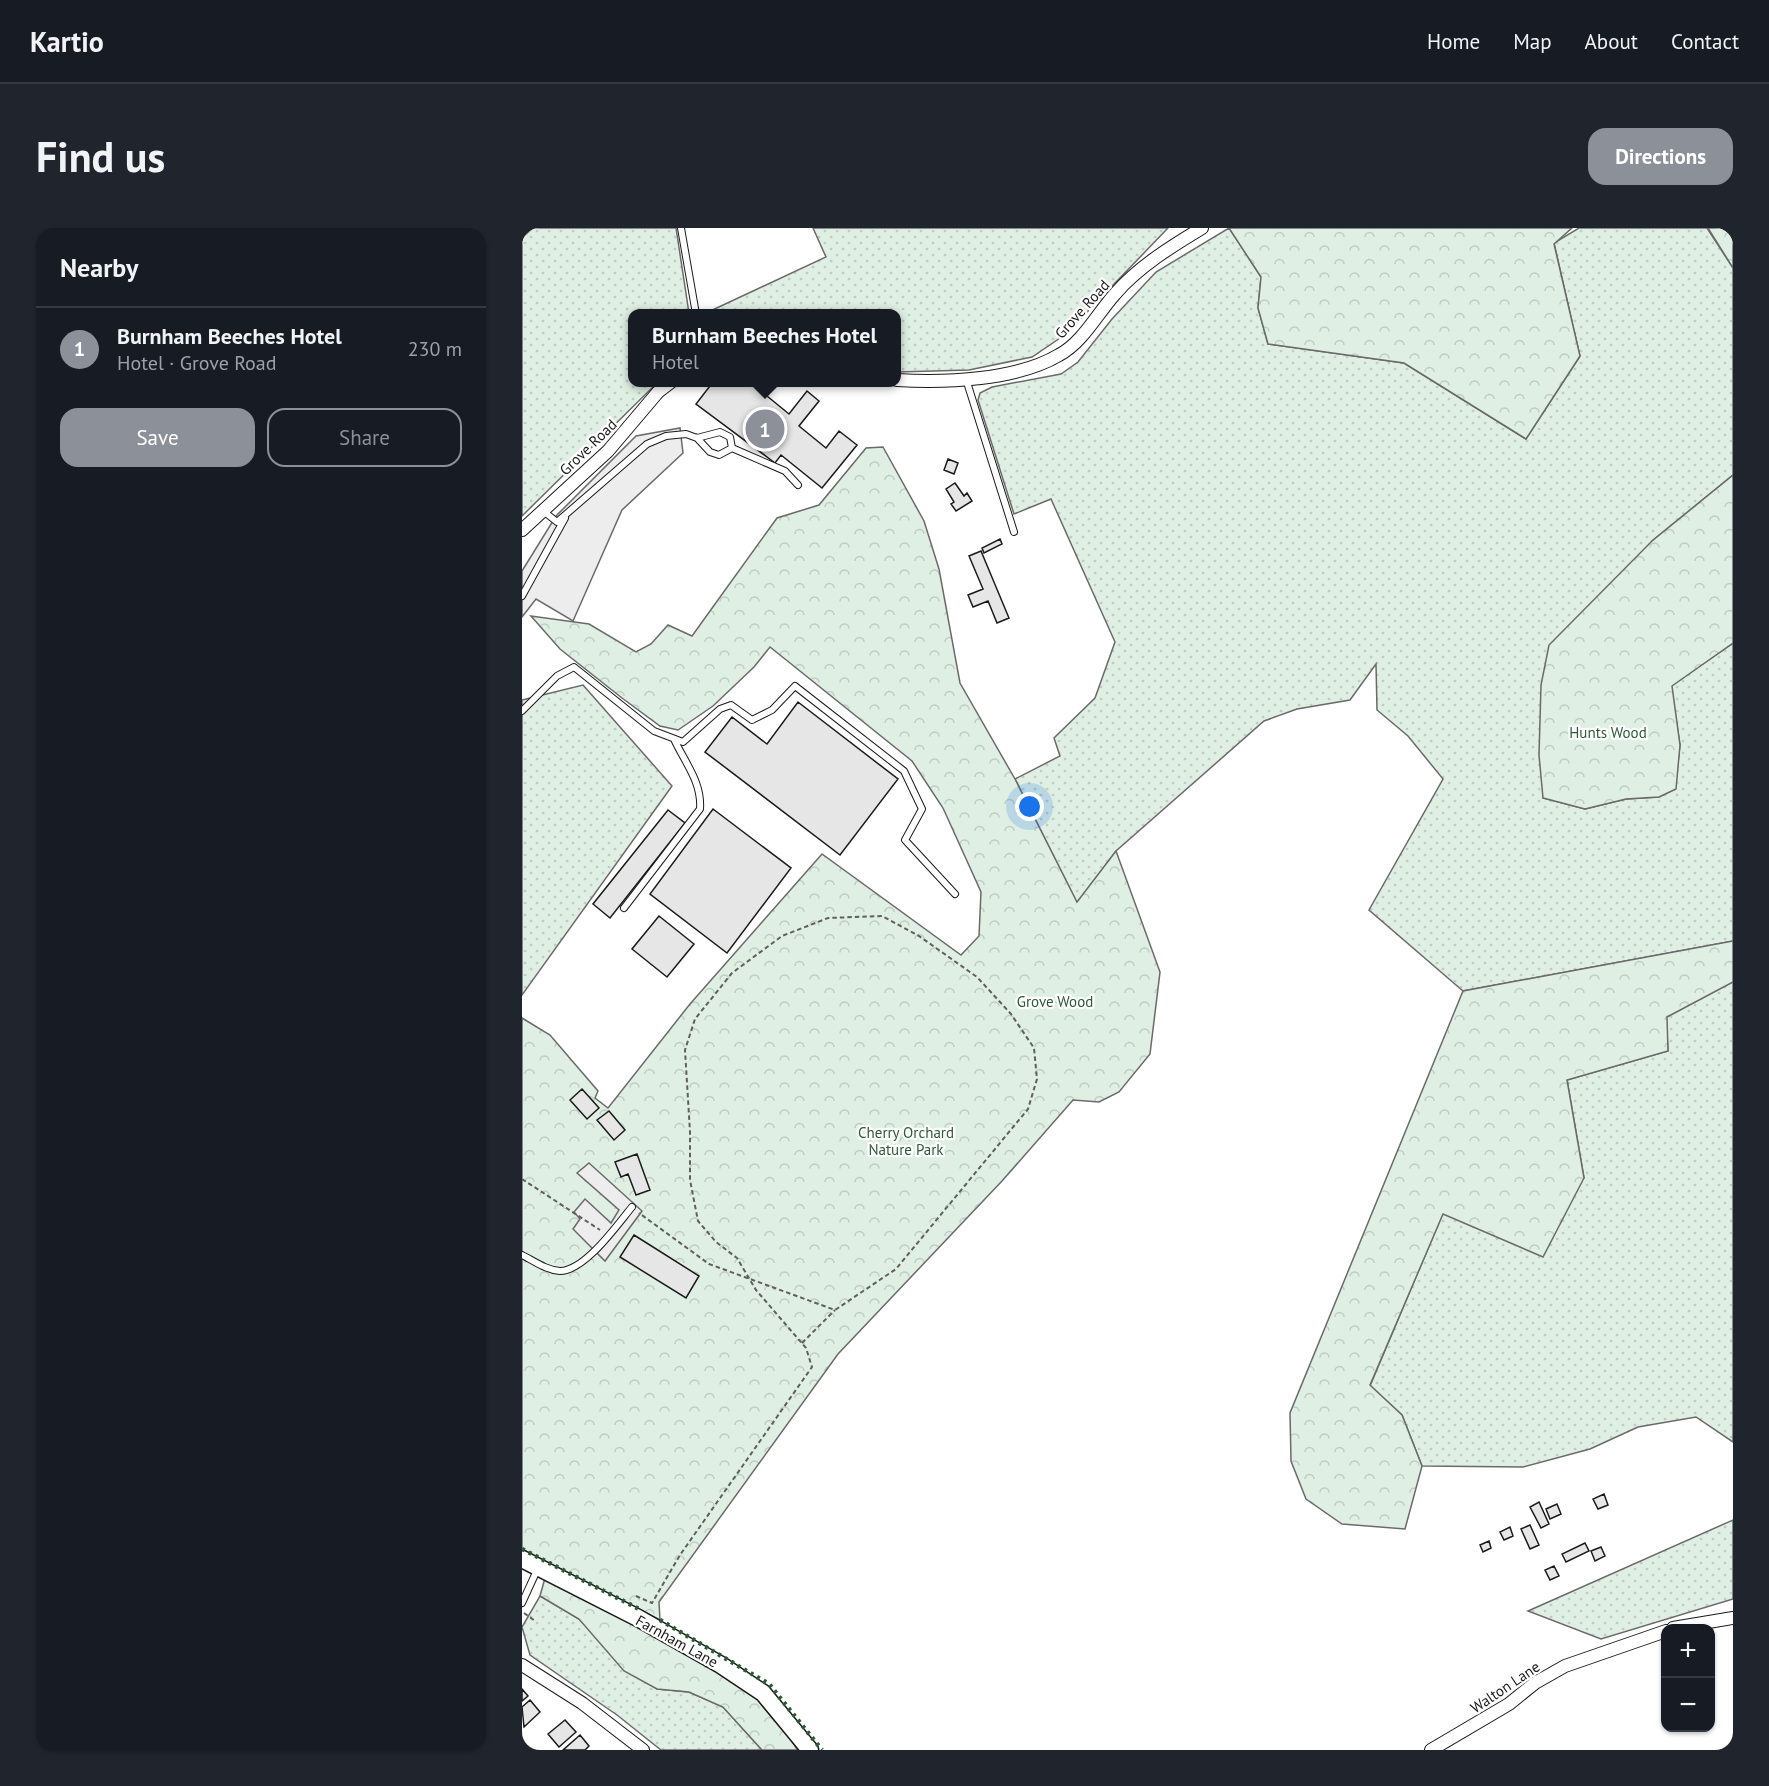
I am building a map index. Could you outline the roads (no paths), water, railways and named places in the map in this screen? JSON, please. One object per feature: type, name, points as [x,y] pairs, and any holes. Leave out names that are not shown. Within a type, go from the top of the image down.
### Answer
[{"type":"street","name":"Grove Road","points":[[901,380],[966,379],[1027,370],[1061,355],[1093,324],[1115,293],[1171,246],[1202,228]]},
{"type":"street","name":"Grove Road","points":[[522,530],[541,510],[608,452],[664,387]]},
{"type":"street","name":"Farnham Lane","points":[[522,1559],[638,1618],[721,1665],[763,1693],[810,1750]]},
{"type":"street","points":[[1700,1624],[1733,1618]]},
{"type":"street","name":"Walton Lane","points":[[1431,1750],[1509,1704],[1535,1683],[1565,1666],[1661,1632]]},
{"type":"street","points":[[522,1665],[582,1703],[643,1750]]},
{"type":"lane","points":[[681,228],[695,309]]},
{"type":"lane","points":[[966,379],[1014,532]]},
{"type":"lane","points":[[697,438],[710,432],[725,433],[732,442],[732,448]]},
{"type":"lane","points":[[541,510],[557,522],[647,444],[666,436],[686,434],[697,438],[710,452],[719,455],[732,448]]},
{"type":"lane","points":[[732,448],[784,471],[798,485]]},
{"type":"lane","points":[[522,596],[567,514]]},
{"type":"lane","points":[[522,711],[557,676],[574,668],[654,731],[683,742],[720,709],[731,705],[752,720],[772,710],[795,686],[904,771],[922,809],[905,840],[955,894]]},
{"type":"lane","points":[[624,908],[700,809],[701,796],[697,779],[688,769],[674,739]]},
{"type":"lane","points":[[522,1255],[548,1269],[563,1271],[583,1261],[632,1207]]},
{"type":"lane","points":[[522,1603],[538,1568]]},
{"type":"place","name":"Burnham Beeches Hotel","points":[[765,429]]},
{"type":"park label","name":"Hunts Wood","points":[[1608,732]]},
{"type":"park label","name":"Grove Wood","points":[[1055,1001]]},
{"type":"park label","name":"Cherry Orchard Nature Park","points":[[906,1140]]}]
